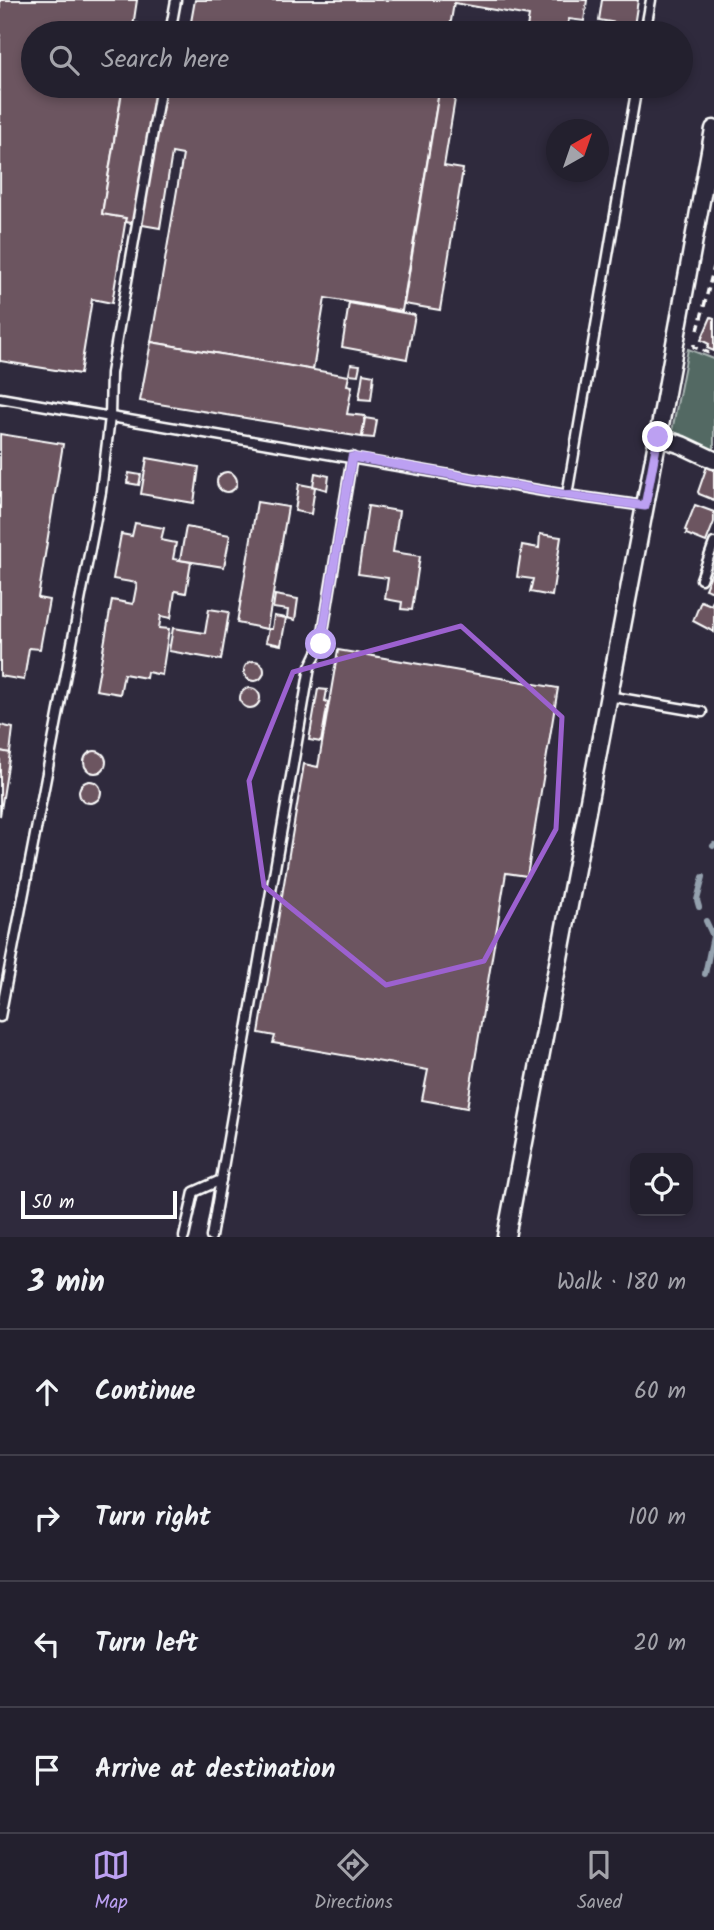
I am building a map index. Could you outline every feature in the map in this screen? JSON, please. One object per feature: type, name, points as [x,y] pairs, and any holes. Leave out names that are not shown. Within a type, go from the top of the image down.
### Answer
[{"type":"street","points":[[506,1237],[658,437],[707,209],[714,129]]},
{"type":"street","points":[[658,437],[714,460]]},
{"type":"lane","points":[[172,21],[176,0]]},
{"type":"lane","points":[[648,21],[651,0]]},
{"type":"lane","points":[[0,1017],[101,492],[110,417],[111,373],[159,98]]},
{"type":"lane","points":[[567,495],[635,98]]},
{"type":"lane","points":[[0,398],[645,506]]},
{"type":"lane","points":[[211,1237],[310,667],[321,644],[352,457]]},
{"type":"lane","points":[[701,579],[714,543]]},
{"type":"lane","points":[[608,696],[702,712]]},
{"type":"lane","points":[[184,1237],[194,1192],[221,1180]]},
{"type":"path","points":[[714,267],[694,347],[714,355]]},
{"type":"highlighted area","points":[[461,626],[562,717],[556,829],[484,961],[386,985],[264,886],[249,781],[293,672]]},
{"type":"green space","points":[[688,349],[714,359],[714,451],[672,431]]},
{"type":"building","points":[[0,0],[137,0],[134,21],[21,21],[21,98],[121,98],[102,214],[126,218],[112,303],[92,299],[80,374],[0,361]]},
{"type":"building","points":[[195,0],[587,0],[584,21],[528,21],[529,16],[454,3],[451,21],[191,21]]},
{"type":"building","points":[[602,0],[638,0],[635,21],[599,20]]},
{"type":"building","points":[[121,98],[438,98],[402,311],[325,298],[313,370],[151,342],[183,155],[172,153],[160,228],[125,222],[126,218],[102,214]]},
{"type":"building","points":[[438,98],[455,98],[444,166],[463,169],[440,310],[404,304]]},
{"type":"building","points":[[349,303],[415,315],[407,359],[342,347]]},
{"type":"building","points":[[711,317],[714,318],[714,351],[707,348],[709,344],[701,340]]},
{"type":"building","points":[[151,342],[349,376],[347,385],[352,386],[347,414],[365,416],[362,437],[140,401]]},
{"type":"building","points":[[351,364],[360,365],[358,375],[349,374]]},
{"type":"building","points":[[363,373],[374,375],[371,400],[359,399]]},
{"type":"building","points":[[365,418],[377,420],[374,438],[362,437]]},
{"type":"building","points":[[0,434],[63,444],[38,598],[49,600],[40,649],[29,648],[24,680],[0,676]]},
{"type":"building","points":[[147,458],[199,467],[194,503],[141,494]]},
{"type":"building","points":[[707,466],[714,469],[714,500],[698,492]]},
{"type":"building","points":[[227,472],[234,475],[237,482],[234,489],[227,492],[220,489],[217,482],[220,475]]},
{"type":"building","points":[[129,473],[141,475],[139,485],[127,483]]},
{"type":"building","points":[[315,473],[329,476],[327,490],[313,486]]},
{"type":"building","points":[[299,484],[315,487],[311,514],[295,511]]},
{"type":"building","points":[[257,502],[288,507],[267,629],[237,623]]},
{"type":"building","points":[[695,505],[714,512],[714,522],[706,542],[686,534],[685,530]]},
{"type":"building","points":[[368,506],[399,511],[393,552],[420,556],[412,610],[401,609],[402,602],[385,599],[388,578],[358,574]]},
{"type":"building","points":[[135,523],[164,528],[161,540],[176,543],[173,559],[191,562],[186,593],[175,591],[171,618],[161,616],[159,628],[169,629],[162,675],[147,672],[146,678],[124,674],[120,694],[96,690],[112,600],[133,604],[137,583],[113,579],[121,534],[132,536]]},
{"type":"building","points":[[186,527],[230,535],[224,567],[180,560]]},
{"type":"building","points":[[540,534],[561,537],[552,596],[530,592],[533,579],[517,577],[522,545],[539,548]]},
{"type":"building","points":[[714,567],[714,592],[705,589]]},
{"type":"building","points":[[275,595],[298,599],[295,620],[287,618],[288,610],[273,608]]},
{"type":"building","points":[[701,601],[711,605],[714,602],[714,632],[693,621]]},
{"type":"building","points":[[209,609],[229,612],[221,660],[169,651],[173,628],[205,633]]},
{"type":"building","points":[[274,616],[286,618],[281,645],[266,642]]},
{"type":"building","points":[[338,650],[558,688],[527,876],[506,873],[467,1108],[422,1100],[428,1070],[273,1043],[275,1036],[259,1033],[304,764],[318,767]]},
{"type":"building","points":[[254,661],[261,664],[264,671],[261,678],[254,681],[247,678],[244,671],[247,664]]},
{"type":"building","points":[[250,688],[257,691],[260,698],[257,705],[250,708],[243,705],[240,698],[243,691]]},
{"type":"building","points":[[318,689],[327,690],[325,701],[328,702],[321,742],[309,740]]},
{"type":"building","points":[[0,725],[13,728],[10,753],[0,751]]},
{"type":"building","points":[[0,751],[10,753],[0,816]]},
{"type":"building","points":[[95,751],[103,754],[106,762],[103,770],[95,773],[87,770],[84,762],[87,754]]},
{"type":"building","points":[[90,781],[98,784],[101,792],[98,800],[90,803],[82,800],[79,792],[82,784]]},
{"type":"waterway","points":[[699,907],[697,900],[703,877]]},
{"type":"waterway","points":[[705,974],[713,936],[706,921]]},
{"type":"route","points":[[321,644],[352,457],[645,506],[658,437]]}]
